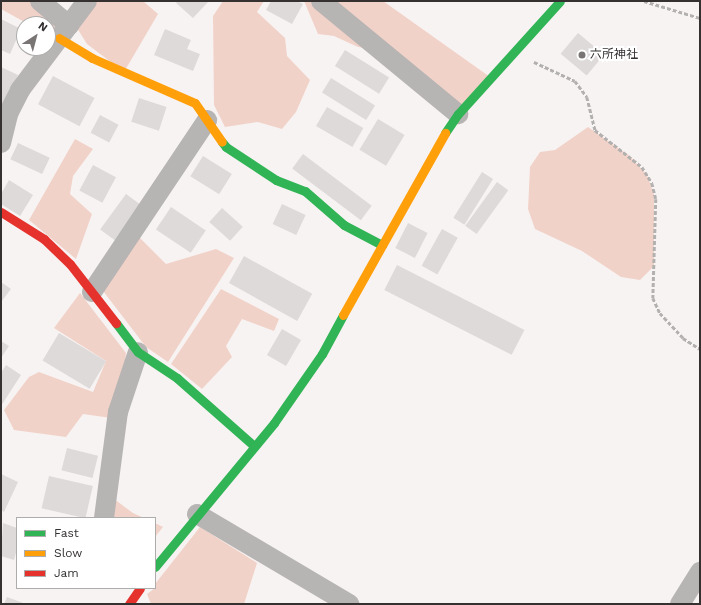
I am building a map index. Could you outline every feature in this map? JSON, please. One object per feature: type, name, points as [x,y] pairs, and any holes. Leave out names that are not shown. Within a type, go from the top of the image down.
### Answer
[{"type":"street","points":[[40,1],[64,32],[92,58],[195,103],[226,148],[276,180],[304,191],[344,225],[382,245]]},
{"type":"street","points":[[1,143],[9,112],[20,90],[87,1]]},
{"type":"street","points":[[321,1],[458,114]]},
{"type":"street","points":[[156,566],[197,514],[274,423],[322,354],[433,152],[458,114],[560,1]]},
{"type":"street","points":[[92,292],[207,120]]},
{"type":"street","points":[[1,212],[44,239],[70,264],[138,352],[177,378],[254,446]]},
{"type":"street","points":[[104,517],[118,412],[138,352]]},
{"type":"street","points":[[197,514],[349,604]]},
{"type":"street","points":[[680,604],[700,572]]},
{"type":"path","points":[[644,1],[700,18]]},
{"type":"path","points":[[514,53],[575,81],[587,97],[595,130],[642,167],[652,183],[656,199],[653,298],[660,313],[683,338],[700,349]]},
{"type":"shaded area","points":[[1,1],[40,1],[64,21],[56,30],[56,16],[16,16],[16,17],[1,9]]},
{"type":"shaded area","points":[[93,1],[143,1],[158,14],[124,72],[87,44],[75,25]]},
{"type":"shaded area","points":[[223,1],[264,1],[257,12],[285,38],[287,56],[310,80],[296,112],[282,129],[258,122],[225,127],[214,105],[213,16]]},
{"type":"shaded area","points":[[304,1],[383,1],[490,77],[458,114],[372,49],[358,47],[334,36],[318,34]]},
{"type":"shaded area","points":[[588,127],[630,156],[647,175],[654,194],[654,266],[640,280],[621,277],[582,251],[535,229],[528,209],[530,167],[540,152],[555,150]]},
{"type":"shaded area","points":[[75,139],[93,149],[73,176],[70,194],[92,214],[76,259],[29,220]]},
{"type":"shaded area","points":[[137,235],[166,264],[216,249],[234,258],[168,362],[146,347],[100,287]]},
{"type":"shaded area","points":[[221,289],[279,319],[274,331],[242,319],[226,346],[232,357],[202,389],[171,364]]},
{"type":"shaded area","points":[[80,293],[126,353],[123,380],[111,418],[83,414],[66,437],[14,430],[4,410],[29,377],[39,372],[93,392],[106,361],[54,328]]},
{"type":"shaded area","points":[[114,499],[133,513],[142,517],[109,517]]},
{"type":"shaded area","points":[[156,524],[163,527],[156,536]]},
{"type":"shaded area","points":[[200,527],[257,563],[244,604],[151,604],[147,594],[156,589],[156,583]]},
{"type":"building","points":[[178,1],[209,1],[193,18],[176,3]]},
{"type":"building","points":[[271,1],[297,1],[303,4],[292,24],[266,10]]},
{"type":"building","points":[[1,19],[16,26],[16,40],[10,54],[1,50]]},
{"type":"building","points":[[165,29],[191,40],[187,49],[200,54],[193,71],[154,55]]},
{"type":"building","name":"六所神社","points":[[578,33],[604,55],[587,76],[561,54]]},
{"type":"building","points":[[345,50],[389,78],[379,94],[335,66]]},
{"type":"building","points":[[1,67],[18,75],[1,111]]},
{"type":"building","points":[[53,76],[94,98],[79,126],[38,104]]},
{"type":"building","points":[[331,78],[375,106],[366,120],[322,92]]},
{"type":"building","points":[[139,98],[167,107],[159,131],[131,122]]},
{"type":"building","points":[[327,107],[363,128],[352,147],[316,126]]},
{"type":"building","points":[[100,115],[119,125],[109,143],[91,133]]},
{"type":"building","points":[[378,119],[405,135],[386,166],[359,150]]},
{"type":"building","points":[[18,143],[50,158],[42,174],[10,159]]},
{"type":"building","points":[[303,154],[372,206],[361,220],[292,168]]},
{"type":"building","points":[[203,156],[232,174],[219,194],[190,176]]},
{"type":"building","points":[[93,165],[116,177],[102,203],[79,191]]},
{"type":"building","points":[[482,172],[493,179],[464,225],[453,218]]},
{"type":"building","points":[[9,180],[33,195],[20,216],[1,204],[1,194]]},
{"type":"building","points":[[497,182],[508,190],[477,234],[465,226]]},
{"type":"building","points":[[126,194],[141,205],[116,241],[100,230]]},
{"type":"building","points":[[282,204],[306,215],[296,235],[273,224]]},
{"type":"building","points":[[171,207],[206,230],[191,253],[156,229]]},
{"type":"building","points":[[222,208],[243,227],[230,241],[209,222]]},
{"type":"building","points":[[408,223],[428,233],[415,258],[395,248]]},
{"type":"building","points":[[442,229],[458,238],[437,274],[422,266]]},
{"type":"building","points":[[244,256],[312,294],[297,321],[229,283]]},
{"type":"building","points":[[397,265],[524,330],[512,355],[384,290]]},
{"type":"building","points":[[1,282],[11,289],[1,302]]},
{"type":"building","points":[[282,329],[301,340],[286,366],[267,355]]},
{"type":"building","points":[[59,333],[106,361],[90,389],[43,360]]},
{"type":"building","points":[[1,341],[9,346],[1,358]]},
{"type":"building","points":[[6,365],[21,375],[1,406],[1,373]]},
{"type":"building","points":[[67,448],[98,456],[92,478],[61,470]]},
{"type":"building","points":[[1,474],[18,482],[4,512],[1,510]]},
{"type":"building","points":[[49,476],[93,486],[86,517],[42,508]]},
{"type":"building","points":[[3,523],[16,528],[16,553],[14,560],[1,556]]},
{"type":"building","points":[[7,597],[26,604],[4,604]]},
{"type":"traffic: fast","points":[[445,133],[458,114],[560,1]]},
{"type":"traffic: fast","points":[[222,142],[226,147],[276,180],[305,191],[344,225],[382,245]]},
{"type":"traffic: fast","points":[[156,566],[274,423],[322,354],[343,315]]},
{"type":"traffic: fast","points":[[116,323],[138,352],[177,378],[254,446]]},
{"type":"traffic: slow","points":[[59,38],[92,58],[195,103],[222,142]]},
{"type":"traffic: slow","points":[[343,315],[445,133]]},
{"type":"traffic: jam","points":[[1,212],[44,239],[70,264],[116,323]]},
{"type":"traffic: jam","points":[[129,604],[139,589]]},
{"type":"place","name":"六所神社","points":[[582,55]]}]
